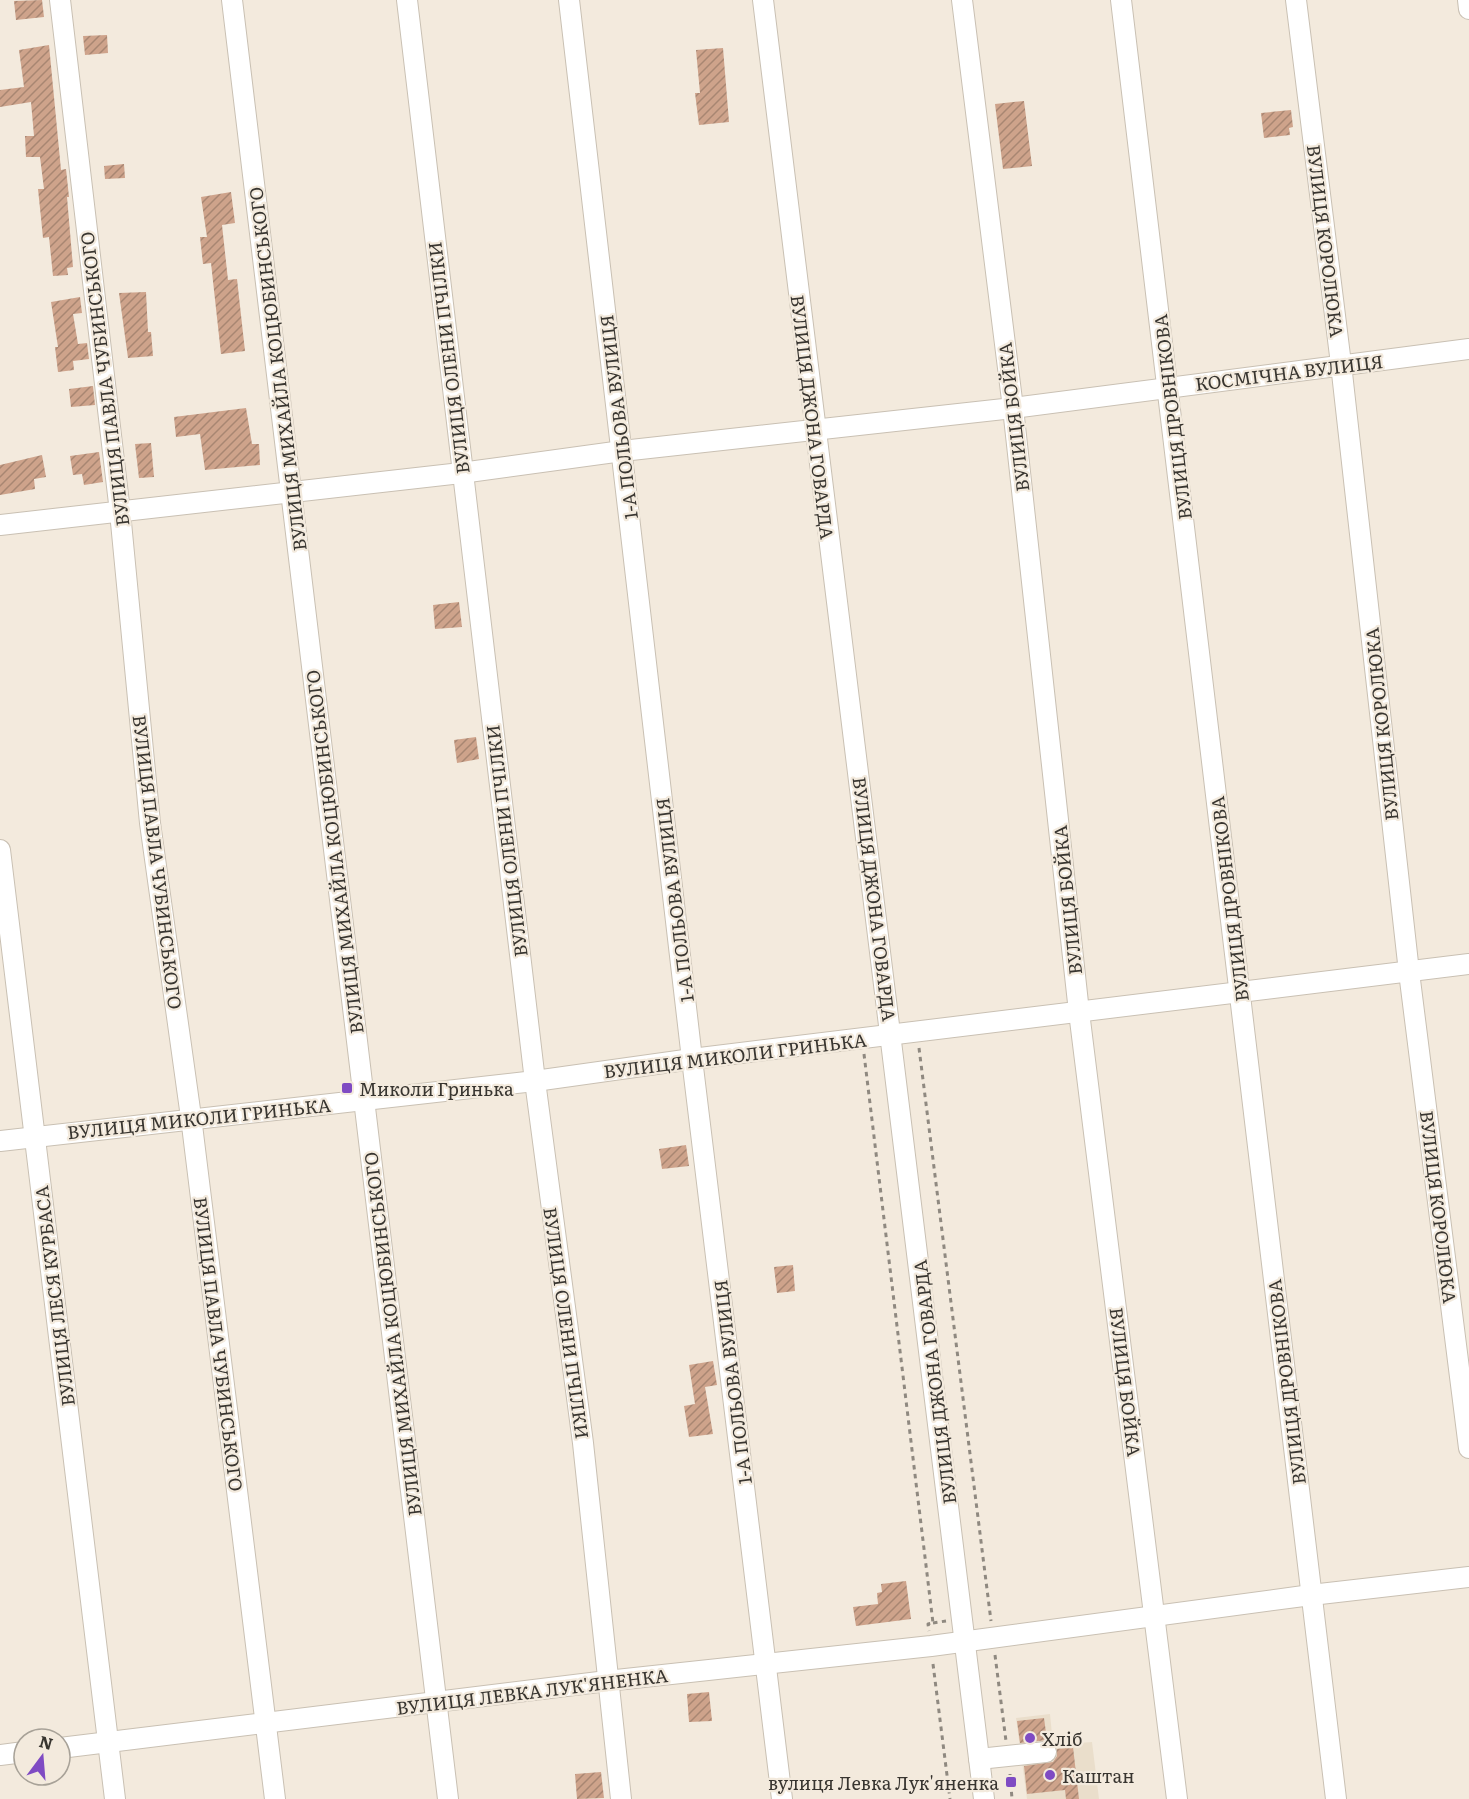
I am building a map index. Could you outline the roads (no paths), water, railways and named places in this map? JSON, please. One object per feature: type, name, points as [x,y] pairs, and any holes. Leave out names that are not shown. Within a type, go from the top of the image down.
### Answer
[{"type":"street","name":"ВУЛИЦЯ ПАВЛА ЧУБИНСЬКОГО","points":[[60,0],[120,512],[150,823],[191,1117],[275,1799]]},
{"type":"street","name":"ВУЛИЦЯ МИХАЙЛА КОЦЮБИНСЬКОГО","points":[[232,0],[448,1799]]},
{"type":"street","name":"ВУЛИЦЯ ОЛЕНИ ПЧІЛКИ","points":[[407,0],[461,474],[535,1081],[583,1443],[621,1799]]},
{"type":"street","name":"1-А ПОЛЬОВА ВУЛИЦЯ","points":[[570,0],[692,1059],[782,1799]]},
{"type":"street","name":"ВУЛИЦЯ ДЖОНА ГОВАРДА","points":[[763,0],[984,1799]]},
{"type":"street","name":"ВУЛИЦЯ БОЙКА","points":[[962,0],[1013,408],[1079,1012],[1177,1799]]},
{"type":"street","name":"ВУЛИЦЯ ДРОВНІКОВА","points":[[1121,0],[1336,1799]]},
{"type":"street","name":"ВУЛИЦЯ КОРОЛЮКА","points":[[1296,0],[1341,364],[1409,972],[1469,1448]]},
{"type":"street","points":[[1468,0],[1469,9]]},
{"type":"street","name":"КОСМІЧНА ВУЛИЦЯ","points":[[0,525],[292,490],[461,474],[622,451],[1013,408],[1469,349]]},
{"type":"street","name":"ВУЛИЦЯ ЛЕСЯ КУРБАСА","points":[[0,850],[115,1799]]},
{"type":"street","name":"ВУЛИЦЯ МИКОЛИ ГРИНЬКА","points":[[0,1141],[191,1117],[535,1081],[692,1059],[1469,964]]},
{"type":"street","name":"ВУЛИЦЯ ЛЕВКА ЛУК'ЯНЕНКА","points":[[72,1746],[607,1681],[931,1646],[1311,1595],[1469,1577]]},
{"type":"street","points":[[979,1759],[1046,1752]]},
{"type":"place","name":"Миколи Гринька","points":[[347,1088]]},
{"type":"place","name":"Хліб","points":[[1030,1738]]},
{"type":"place","name":"Каштан","points":[[1050,1775]]},
{"type":"place","name":"вулиця Левка Лук'яненка","points":[[1011,1782]]}]
